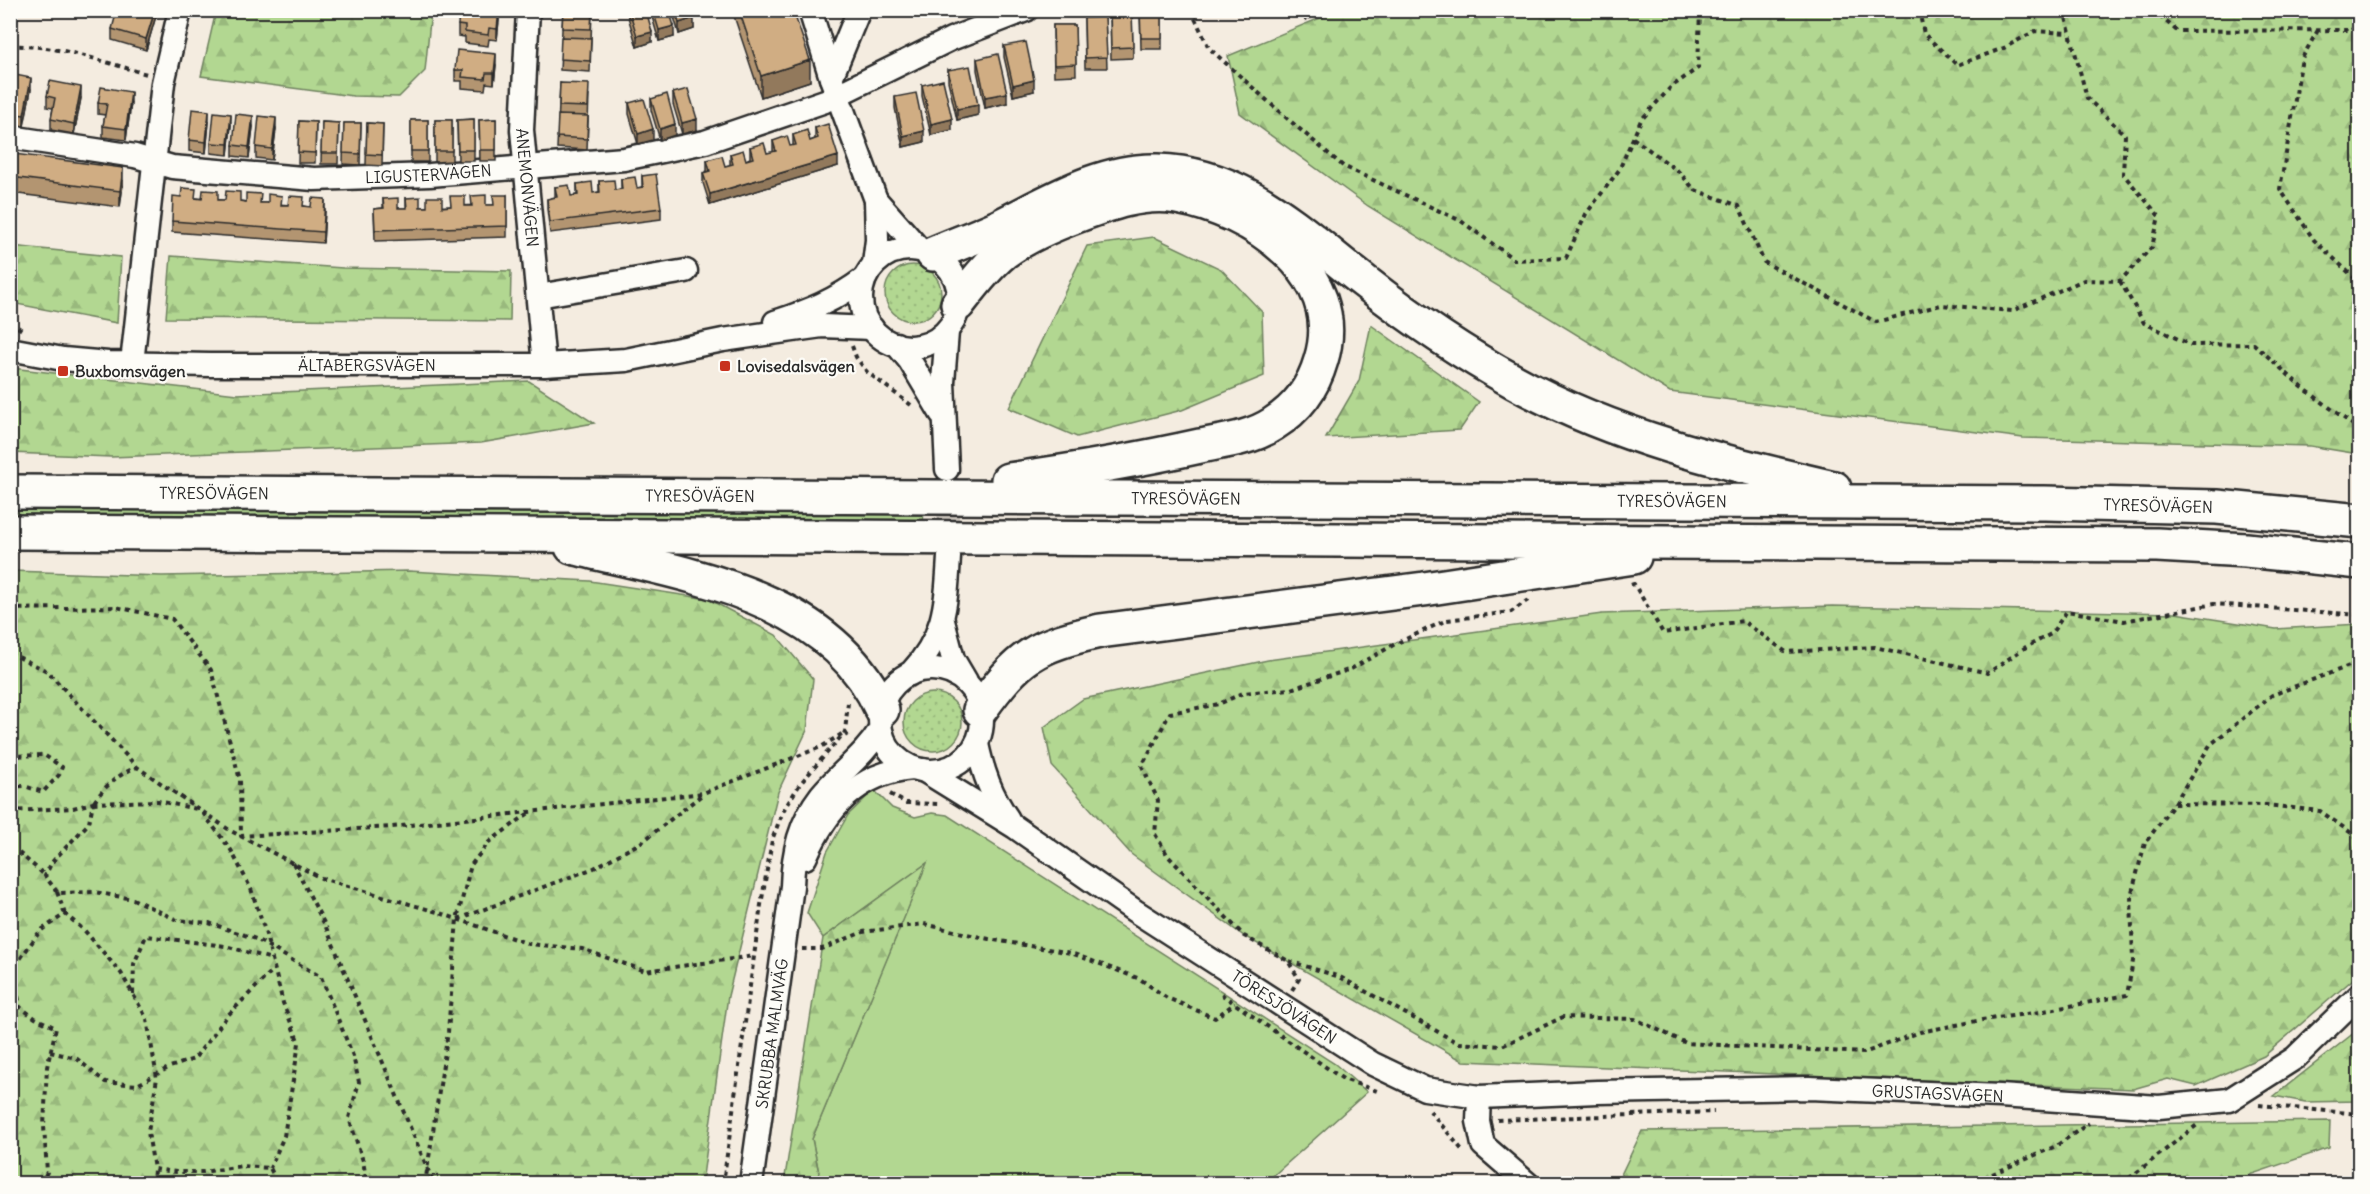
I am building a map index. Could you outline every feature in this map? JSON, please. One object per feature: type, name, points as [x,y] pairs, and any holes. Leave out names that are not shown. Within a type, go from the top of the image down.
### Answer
[{"type":"highway","points":[[926,252],[1100,180],[1131,172],[1155,170],[1211,178],[1241,191],[1271,209],[1366,283],[1467,355],[1518,384],[1572,410],[1641,437],[1712,460],[1892,502]]},
{"type":"highway","points":[[906,496],[1078,470],[1249,435],[1271,425],[1292,411],[1318,373],[1324,351],[1325,328],[1322,306],[1301,265],[1281,244],[1251,224],[1213,207],[1176,197],[1146,197],[1112,202],[1055,224],[1005,252],[981,274],[953,318]]},
{"type":"highway","name":"TYRESÖVÄGEN","points":[[10,492],[1892,502],[2217,507],[2360,521]]},
{"type":"highway","points":[[10,532],[2157,545],[2246,550],[2360,562]]},
{"type":"highway","points":[[516,534],[708,581],[785,610],[817,630],[867,681],[881,720]]},
{"type":"highway","points":[[981,710],[1017,664],[1037,650],[1061,640],[1100,631],[1424,589],[1736,542]]},
{"type":"street","points":[[132,363],[163,83],[180,10]]},
{"type":"street","name":"ANEMONVÄGEN","points":[[528,10],[522,130],[544,365]]},
{"type":"street","points":[[810,10],[876,200],[877,240],[870,271],[861,295],[863,312],[872,328],[882,338],[896,344],[924,345],[935,340],[953,318]]},
{"type":"street","points":[[835,87],[860,10]]},
{"type":"street","points":[[835,87],[1026,10]]},
{"type":"street","name":"LIGUSTERVÄGEN","points":[[10,137],[135,156],[172,167],[314,179],[357,179],[624,159],[705,142],[835,87]]},
{"type":"street","points":[[876,200],[926,252],[946,265],[955,279],[953,318],[943,382],[947,468]]},
{"type":"street","points":[[870,271],[890,252],[906,247],[926,252]]},
{"type":"street","points":[[538,296],[686,271]]},
{"type":"street","name":"ÄLTABERGSVÄGEN","points":[[723,340],[818,308],[841,296],[870,271]]},
{"type":"street","name":"ÄLTABERGSVÄGEN","points":[[10,349],[63,359],[132,363],[544,365],[626,360],[723,340],[822,326],[872,328]]},
{"type":"street","points":[[896,344],[920,376],[943,416]]},
{"type":"street","points":[[943,621],[925,658],[887,696],[881,720],[886,746],[896,758],[918,769],[944,770],[963,760],[977,744],[982,727],[981,710],[976,694],[953,658],[943,621],[949,557]]},
{"type":"street","points":[[910,674],[930,669],[950,673],[966,681]]},
{"type":"street","name":"SKRUBBA MALMVÄG","points":[[751,1184],[792,886],[793,856],[802,827],[821,795],[860,756],[881,720]]},
{"type":"street","name":"TÖRESJÖVÄGEN","points":[[977,744],[989,787],[996,802],[1015,827]]},
{"type":"street","name":"SKRUBBA MALMVÄG","points":[[792,886],[815,836],[836,806],[864,782],[876,776],[894,770],[918,769]]},
{"type":"street","name":"TÖRESJÖVÄGEN","points":[[918,769],[1015,827],[1135,910],[1373,1064],[1425,1089],[1479,1097]]},
{"type":"street","name":"GRUSTAGSVÄGEN","points":[[1479,1097],[1809,1088],[2000,1096],[2159,1107],[2229,1100],[2295,1058],[2360,996]]},
{"type":"street","points":[[1479,1097],[1478,1121],[1483,1145],[1516,1176],[1528,1184]]},
{"type":"path","points":[[1191,10],[1209,48],[1343,166],[1461,221],[1515,260],[1566,258],[1586,214],[1619,170],[1641,120],[1671,87],[1698,68],[1700,10]]},
{"type":"path","points":[[1919,10],[1924,34],[1957,65],[2004,48],[2035,31],[2069,33]]},
{"type":"path","points":[[1633,138],[1678,171],[1695,190],[1739,206],[1764,262],[1876,322],[1941,305],[2012,311],[2084,280],[2120,281],[2152,247],[2159,216],[2123,174],[2125,135],[2087,98],[2064,10]]},
{"type":"path","points":[[2153,10],[2177,31],[2351,30],[2360,18]]},
{"type":"path","points":[[2318,30],[2302,57],[2280,189],[2314,240],[2360,283]]},
{"type":"path","points":[[10,46],[31,45],[52,48],[149,74]]},
{"type":"path","points":[[2120,281],[2144,323],[2191,345],[2254,344],[2302,387],[2360,430]]},
{"type":"path","points":[[10,322],[27,333]]},
{"type":"path","points":[[847,326],[856,357],[867,372],[913,408]]},
{"type":"path","points":[[1623,585],[1634,584],[1663,633],[1743,621],[1786,652],[1875,647],[1988,673],[2026,647],[2051,634],[2067,611],[2124,621],[2214,604],[2360,615]]},
{"type":"path","points":[[1534,596],[1511,612],[1447,620],[1397,643],[1352,669],[1291,689],[1243,693],[1219,704],[1170,713],[1142,766],[1158,800],[1155,834],[1168,856],[1244,936],[1288,961],[1340,977],[1458,1043],[1502,1046],[1563,1017],[1635,1019],[1686,1043],[1864,1053],[1920,1032],[2127,995],[2133,961],[2132,896],[2145,843],[2174,804],[2210,745],[2272,695],[2360,662]]},
{"type":"path","points":[[10,609],[116,607],[172,619],[211,669],[240,780],[241,836]]},
{"type":"path","points":[[10,653],[47,671],[137,766],[241,836],[321,878],[457,919],[529,944],[582,949],[645,971],[754,956]]},
{"type":"path","points":[[241,836],[392,827],[703,794],[821,747],[845,732],[860,756]]},
{"type":"path","points":[[10,756],[44,755],[62,767],[59,776],[43,792],[24,786],[10,787]]},
{"type":"path","points":[[45,876],[52,862],[89,823],[93,803],[106,785],[120,773],[137,766]]},
{"type":"path","points":[[876,776],[891,795],[906,803],[940,804],[950,808]]},
{"type":"path","points":[[457,919],[594,868],[642,842],[703,794]]},
{"type":"path","points":[[10,812],[73,808],[93,803],[158,801],[201,810],[231,850],[251,890],[269,946],[283,1003],[299,1043],[284,1136],[270,1168]]},
{"type":"path","points":[[2174,804],[2267,805],[2320,812],[2360,839]]},
{"type":"path","points":[[425,1184],[448,1032],[457,919],[471,866],[489,842],[530,813]]},
{"type":"path","points":[[10,850],[19,853],[45,876],[58,893],[65,914],[84,930],[121,973],[147,1019],[156,1074],[148,1132],[154,1169],[153,1184]]},
{"type":"path","points":[[293,863],[325,924],[435,1184]]},
{"type":"path","points":[[58,893],[94,892],[133,899],[177,920],[209,923],[256,939],[321,977],[352,1056],[359,1082],[349,1118],[363,1161],[367,1184]]},
{"type":"path","points":[[40,1184],[47,1172],[44,1126],[47,1066],[56,1028],[35,1018],[20,1007],[12,969],[40,931],[65,914]]},
{"type":"path","points":[[783,949],[822,949],[863,932],[924,924],[989,939],[1071,953],[1140,979],[1167,998],[1215,1018],[1235,1003]]},
{"type":"path","points":[[133,994],[134,964],[146,936],[225,946],[272,959]]},
{"type":"path","points":[[1282,1005],[1299,979],[1288,961]]},
{"type":"path","points":[[50,1052],[76,1058],[105,1082],[136,1085],[156,1074],[194,1059],[228,1015],[274,968]]},
{"type":"path","points":[[1215,989],[1343,1078],[1386,1094]]},
{"type":"path","points":[[2122,1184],[2229,1100],[2258,1105],[2360,1113]]},
{"type":"path","points":[[1429,1110],[1439,1112]]},
{"type":"path","points":[[1478,1121],[1714,1113]]},
{"type":"path","points":[[1967,1184],[2056,1146],[2092,1120]]},
{"type":"path","points":[[154,1169],[176,1173],[203,1172],[242,1166],[270,1168]]},
{"type":"path","points":[[270,1168],[278,1184]]},
{"type":"path","points":[[10,1179],[17,1184]]},
{"type":"path","points":[[80,1184],[88,1182],[116,1184]]},
{"type":"green space","points":[[216,11],[431,11],[425,71],[399,97],[353,96],[201,76]]},
{"type":"green space","points":[[1337,11],[2359,11],[2359,454],[2310,446],[2023,438],[1670,392],[1368,206],[1240,113],[1228,56]]},
{"type":"green space","points":[[1154,237],[1221,269],[1262,312],[1264,376],[1182,410],[1077,437],[1009,408],[1087,246]]},
{"type":"green space","points":[[11,246],[121,257],[117,323],[11,303]]},
{"type":"green space","points":[[171,256],[343,268],[511,271],[510,321],[166,318]]},
{"type":"green space","points":[[913,265],[924,267],[933,273],[939,282],[941,293],[939,304],[933,313],[924,319],[913,321],[902,319],[893,313],[887,304],[885,293],[887,282],[893,273],[902,267]]},
{"type":"green space","points":[[1371,325],[1479,402],[1460,430],[1326,438],[1359,381]]},
{"type":"green space","points":[[11,368],[237,394],[529,381],[594,423],[481,443],[111,457],[11,453]]},
{"type":"green space","points":[[11,501],[924,510],[923,523],[11,517]]},
{"type":"green space","points":[[11,571],[162,576],[409,571],[590,581],[708,599],[776,635],[813,679],[807,730],[778,792],[728,996],[702,1183],[11,1183]]},
{"type":"green space","points":[[1832,606],[2175,613],[2276,629],[2359,624],[2359,974],[2264,1056],[2196,1086],[2168,1079],[2133,1089],[1463,1061],[1244,936],[1131,854],[1052,766],[1044,727],[1083,699],[1268,660],[1602,614]]},
{"type":"green space","points":[[927,693],[939,693],[954,701],[962,716],[962,728],[954,743],[939,751],[927,751],[912,743],[904,728],[904,716],[912,701]]},
{"type":"green space","points":[[874,790],[892,808],[915,817],[932,813],[947,815],[1335,1064],[1367,1092],[1265,1183],[821,1183],[812,1139],[926,864],[823,938],[807,913],[827,852],[848,815]]},
{"type":"green space","points":[[927,863],[812,1139],[821,1183],[784,1183],[823,938]]},
{"type":"green space","points":[[2359,1029],[2359,1101],[2305,1102],[2274,1096]]},
{"type":"green space","points":[[2330,1121],[2329,1148],[2223,1184],[1617,1183],[1642,1131]]},
{"type":"building","points":[[117,10],[155,10],[146,39],[112,29]]},
{"type":"building","points":[[459,10],[499,10],[497,29],[489,28],[488,35],[465,32],[465,26],[458,25]]},
{"type":"building","points":[[563,10],[592,10],[591,29],[562,28]]},
{"type":"building","points":[[629,10],[646,10],[652,32],[637,36]]},
{"type":"building","points":[[653,10],[669,10],[674,26],[659,30]]},
{"type":"building","points":[[675,10],[692,10],[694,18],[679,23]]},
{"type":"building","points":[[739,10],[793,10],[810,60],[761,76]]},
{"type":"building","points":[[1110,10],[1132,10],[1133,47],[1111,48]]},
{"type":"building","points":[[1140,10],[1162,10],[1162,38],[1141,38]]},
{"type":"building","points":[[1105,17],[1107,57],[1085,58],[1084,18]]},
{"type":"building","points":[[1053,25],[1075,25],[1076,64],[1054,65]]},
{"type":"building","points":[[561,37],[591,38],[590,61],[560,59]]},
{"type":"building","points":[[1026,42],[1034,80],[1013,85],[1004,46]]},
{"type":"building","points":[[457,50],[496,54],[494,73],[486,73],[485,79],[462,77],[463,70],[455,70]]},
{"type":"building","points":[[998,54],[1007,93],[985,97],[977,59]]},
{"type":"building","points":[[970,66],[978,105],[957,109],[948,70]]},
{"type":"building","points":[[10,74],[31,78],[24,115],[10,113]]},
{"type":"building","points":[[943,80],[952,119],[931,124],[922,85]]},
{"type":"building","points":[[50,81],[81,87],[74,124],[51,119],[55,98],[47,96]]},
{"type":"building","points":[[560,83],[589,84],[588,107],[559,106]]},
{"type":"building","points":[[101,87],[131,92],[126,129],[103,126],[107,104],[98,103]]},
{"type":"building","points":[[688,89],[697,119],[682,123],[673,93]]},
{"type":"building","points":[[916,93],[924,131],[903,136],[895,97]]},
{"type":"building","points":[[667,94],[675,124],[660,129],[651,99]]},
{"type":"building","points":[[644,99],[653,129],[638,134],[629,103]]},
{"type":"building","points":[[192,109],[209,111],[206,142],[189,140]]},
{"type":"building","points":[[214,112],[231,114],[228,144],[211,143]]},
{"type":"building","points":[[236,114],[253,116],[249,147],[233,145]]},
{"type":"building","points":[[558,115],[588,116],[587,139],[557,137]]},
{"type":"building","points":[[259,116],[276,118],[272,149],[256,147]]},
{"type":"building","points":[[474,119],[474,150],[458,150],[457,120]]},
{"type":"building","points":[[496,119],[496,150],[480,150],[479,120]]},
{"type":"building","points":[[411,120],[428,120],[428,151],[411,151]]},
{"type":"building","points":[[435,120],[452,120],[452,151],[435,151]]},
{"type":"building","points":[[299,121],[316,122],[315,153],[298,152]]},
{"type":"building","points":[[322,122],[339,123],[338,153],[321,153]]},
{"type":"building","points":[[344,123],[361,123],[360,154],[343,153]]},
{"type":"building","points":[[367,123],[383,124],[382,155],[366,154]]},
{"type":"building","points":[[828,124],[838,156],[710,194],[703,173],[710,171],[707,160],[722,156],[725,166],[733,164],[730,154],[743,150],[746,160],[753,158],[750,147],[764,143],[767,153],[776,151],[773,141],[787,136],[790,146],[796,145],[793,135],[807,130],[810,141],[818,138],[815,128]]},
{"type":"building","points":[[14,154],[123,168],[120,191],[11,177]]},
{"type":"building","points":[[656,174],[661,208],[550,222],[547,199],[557,197],[555,187],[569,185],[571,196],[578,195],[577,184],[592,182],[593,193],[600,192],[599,181],[614,180],[615,190],[622,189],[621,179],[635,177],[637,188],[643,187],[642,176]]},
{"type":"building","points":[[182,188],[196,189],[195,198],[202,199],[203,190],[218,191],[218,200],[225,200],[226,191],[240,192],[240,201],[246,202],[246,193],[261,194],[260,203],[268,203],[268,194],[282,196],[281,205],[288,205],[289,196],[304,197],[303,206],[311,207],[312,198],[325,199],[323,232],[172,221],[173,196],[181,197]]},
{"type":"building","points":[[486,195],[486,205],[494,205],[493,195],[507,195],[507,226],[375,230],[374,209],[384,208],[383,199],[398,198],[398,208],[407,208],[406,198],[420,197],[420,207],[427,207],[427,197],[442,197],[442,207],[451,206],[450,196],[465,196],[465,206],[472,206],[471,196]]},
{"type":"tunnel","points":[[947,469],[949,551]]},
{"type":"place","name":"Lovisedalsvägen","points":[[725,366]]},
{"type":"place","name":"Buxbomsvägen","points":[[63,371]]}]
